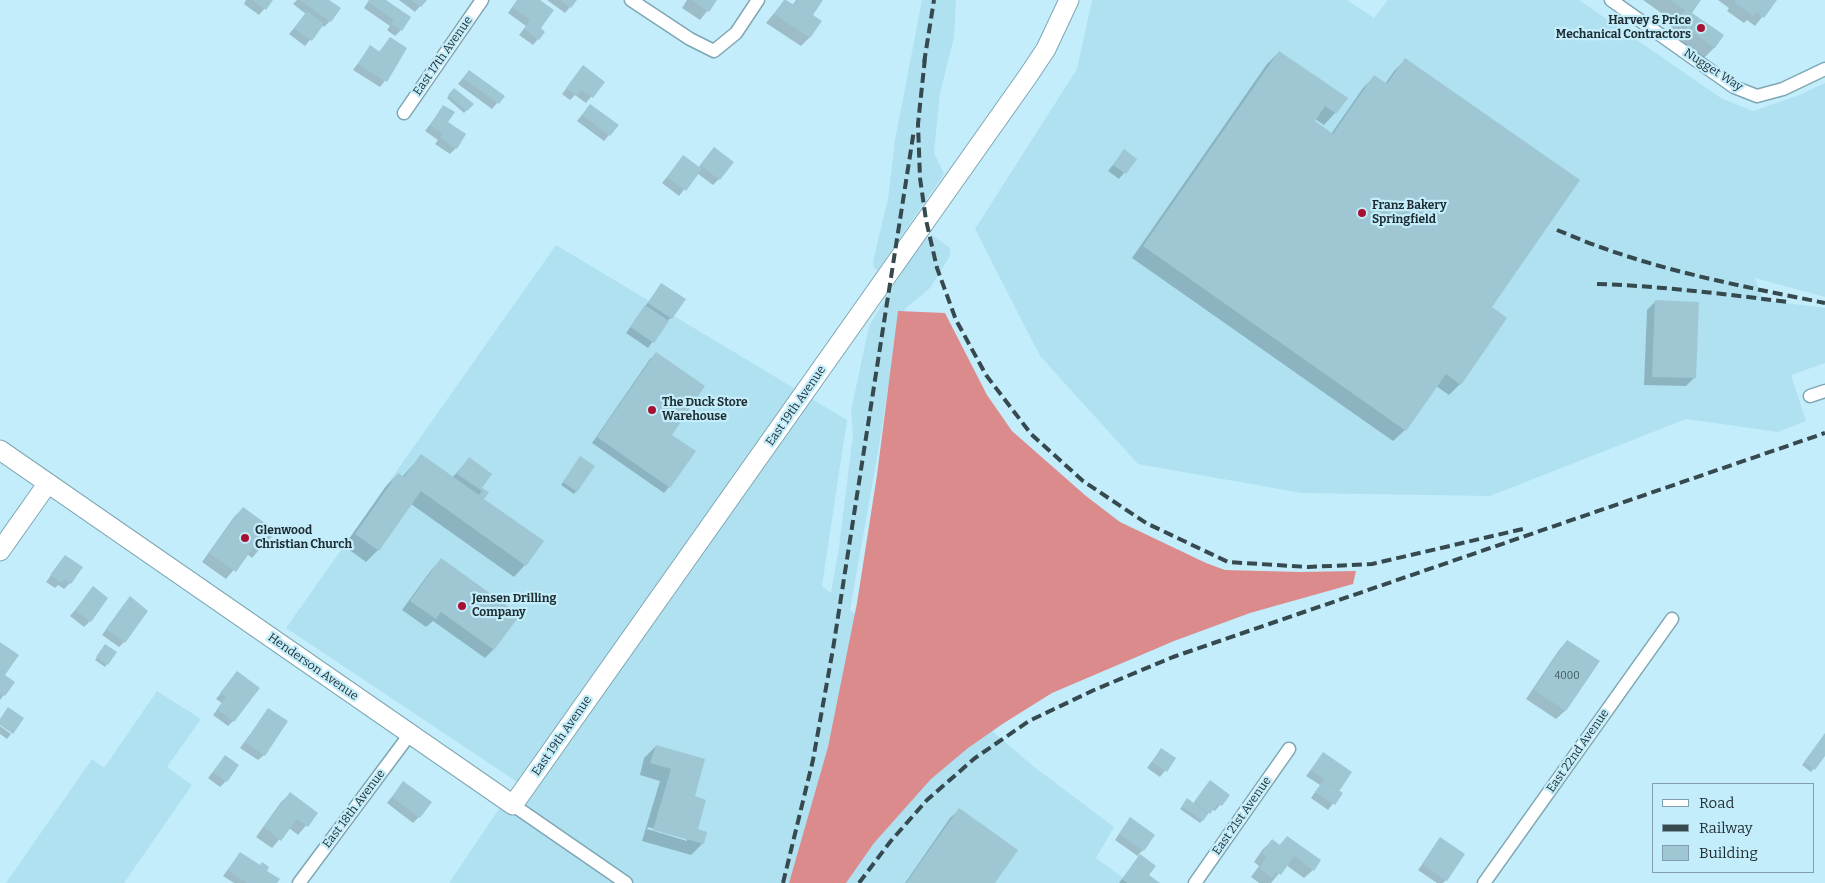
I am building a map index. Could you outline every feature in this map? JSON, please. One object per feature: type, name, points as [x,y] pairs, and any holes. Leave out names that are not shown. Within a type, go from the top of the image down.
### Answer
[{"type":"street","name":"East 17th Avenue","points":[[404,113],[482,0]]},
{"type":"street","points":[[631,0],[690,39],[714,51],[736,33],[758,0]]},
{"type":"street","name":"East 19th Avenue","points":[[513,805],[1028,76],[1046,49],[1069,0]]},
{"type":"street","name":"Nugget Way","points":[[1611,0],[1734,87],[1757,96],[1783,89],[1825,69]]},
{"type":"street","points":[[1810,396],[1825,391]]},
{"type":"street","name":"Henderson Avenue","points":[[0,450],[626,883]]},
{"type":"street","points":[[0,551],[48,483]]},
{"type":"street","name":"East 22nd Avenue","points":[[1484,883],[1672,619]]},
{"type":"street","name":"East 18th Avenue","points":[[299,883],[410,734]]},
{"type":"street","name":"East 21st Avenue","points":[[1195,883],[1289,749]]},
{"type":"shaded area","points":[[922,0],[956,0],[954,37],[940,93],[934,153],[944,174],[878,270],[874,268],[873,261],[888,199],[895,140]]},
{"type":"shaded area","points":[[1092,0],[1347,0],[1374,18],[1388,0],[1579,0],[1721,98],[1753,111],[1799,95],[1825,83],[1825,297],[1755,278],[1763,300],[1825,308],[1825,363],[1791,375],[1806,421],[1778,432],[1686,419],[1490,496],[1302,493],[1138,464],[1040,356],[975,229],[1077,69]]},
{"type":"shaded area","points":[[932,235],[950,248],[950,256],[930,288],[906,308],[899,318],[850,610],[1033,766],[1114,827],[1096,858],[1130,883],[449,883],[517,782],[286,628],[556,245],[847,420],[822,586],[831,593],[839,547],[853,434],[851,411],[869,326],[904,268],[924,240]]},
{"type":"shaded area","points":[[898,311],[945,313],[987,395],[1012,431],[1086,496],[1120,522],[1206,563],[1225,570],[1356,571],[1353,584],[1250,613],[1174,641],[1052,693],[968,748],[931,779],[874,843],[846,883],[789,883],[828,747],[857,603],[877,475]]},
{"type":"shaded area","points":[[157,691],[201,719],[167,767],[192,785],[124,883],[6,883],[92,759],[104,768]]},
{"type":"building","points":[[252,0],[273,0],[266,10]]},
{"type":"building","points":[[300,0],[329,0],[341,8],[331,22]]},
{"type":"building","points":[[370,0],[386,0],[411,17],[402,31],[391,24],[394,20],[368,2]]},
{"type":"building","points":[[411,0],[427,0],[421,7]]},
{"type":"building","points":[[518,0],[540,0],[554,10],[541,28],[545,32],[539,40],[524,29],[530,20],[512,7]]},
{"type":"building","points":[[560,0],[577,0],[571,8]]},
{"type":"building","points":[[692,0],[717,0],[709,12]]},
{"type":"building","points":[[784,0],[794,5],[798,0],[823,0],[813,15],[822,21],[810,38],[774,14]]},
{"type":"building","name":"Harvey & Price Mechanical Contractors","points":[[1670,0],[1701,0],[1692,13],[1724,35],[1715,48],[1677,21],[1685,10]]},
{"type":"building","points":[[1736,0],[1777,0],[1764,18],[1756,12],[1753,16],[1734,2]]},
{"type":"building","points":[[307,11],[324,24],[312,41],[294,28]]},
{"type":"building","points":[[390,37],[407,48],[387,82],[358,64],[370,45],[380,52]]},
{"type":"building","name":"Franz Bakery Springfield","points":[[1279,51],[1348,98],[1336,114],[1325,106],[1315,121],[1333,134],[1374,75],[1387,84],[1405,58],[1580,180],[1492,307],[1507,318],[1461,385],[1446,374],[1406,431],[1143,246]]},
{"type":"building","points":[[583,65],[605,82],[593,98],[581,90],[577,96],[566,88]]},
{"type":"building","points":[[469,70],[505,96],[499,104],[463,78]]},
{"type":"building","points":[[454,88],[474,104],[467,111],[448,95]]},
{"type":"building","points":[[590,104],[619,125],[610,136],[582,115]]},
{"type":"building","points":[[443,105],[455,112],[448,122],[466,134],[457,149],[440,138],[443,134],[430,125]]},
{"type":"building","points":[[714,147],[734,162],[720,180],[700,165]]},
{"type":"building","points":[[1124,149],[1137,159],[1126,174],[1113,165]]},
{"type":"building","points":[[683,155],[702,169],[686,191],[667,177]]},
{"type":"building","points":[[661,283],[686,299],[672,319],[648,303]]},
{"type":"building","points":[[1655,300],[1699,302],[1696,378],[1652,377]]},
{"type":"building","points":[[645,305],[669,321],[654,343],[630,327]]},
{"type":"building","name":"The Duck Store Warehouse","points":[[656,352],[705,386],[672,435],[696,451],[670,488],[597,437]]},
{"type":"building","points":[[421,454],[479,495],[482,491],[457,474],[469,457],[492,474],[482,488],[489,492],[484,499],[544,541],[526,566],[421,491],[379,551],[355,534],[398,473],[404,477]]},
{"type":"building","points":[[580,456],[595,466],[577,492],[563,482]]},
{"type":"building","name":"Glenwood Christian Church","points":[[243,507],[276,531],[262,550],[255,545],[236,572],[209,553]]},
{"type":"building","points":[[65,555],[83,567],[71,584],[64,579],[62,583],[50,575]]},
{"type":"building","name":"Jensen Drilling Company","points":[[441,558],[520,615],[494,650],[441,612],[436,619],[410,601]]},
{"type":"building","points":[[93,586],[108,598],[91,622],[75,610]]},
{"type":"building","points":[[130,596],[148,611],[125,643],[106,629]]},
{"type":"building","points":[[1567,640],[1600,661],[1566,711],[1534,690]]},
{"type":"building","points":[[0,642],[19,655],[5,675],[15,682],[5,696],[0,693]]},
{"type":"building","points":[[105,644],[117,652],[108,665],[96,657]]},
{"type":"building","points":[[237,671],[260,688],[234,722],[217,709],[226,697],[220,693]]},
{"type":"building","points":[[8,707],[24,718],[13,734],[0,725],[0,719]]},
{"type":"building","points":[[268,708],[288,721],[265,756],[245,742]]},
{"type":"building","points":[[1825,733],[1825,756],[1815,770],[1804,762]]},
{"type":"building","points":[[656,745],[705,759],[695,796],[706,800],[698,829],[707,832],[704,844],[653,830],[671,769],[650,763]]},
{"type":"building","points":[[1161,748],[1176,758],[1167,772],[1152,762]]},
{"type":"building","points":[[1323,752],[1352,772],[1340,790],[1311,770]]},
{"type":"building","points":[[225,755],[239,765],[227,782],[213,772]]},
{"type":"building","points":[[1210,780],[1230,795],[1222,806],[1218,803],[1210,814],[1194,802]]},
{"type":"building","points":[[1324,780],[1343,793],[1335,805],[1315,792]]},
{"type":"building","points":[[403,781],[432,802],[420,818],[392,797]]},
{"type":"building","points":[[290,792],[318,813],[308,827],[297,819],[281,841],[264,827]]},
{"type":"building","points":[[1187,798],[1208,814],[1203,821],[1182,806]]},
{"type":"building","points":[[959,808],[1018,850],[995,883],[906,883]]},
{"type":"building","points":[[1130,817],[1155,835],[1144,851],[1119,834]]},
{"type":"building","points":[[1287,836],[1321,860],[1314,871],[1294,856],[1281,875],[1276,872],[1272,878],[1259,868],[1267,857],[1262,853],[1272,839],[1280,845]]},
{"type":"building","points":[[1440,837],[1465,854],[1447,881],[1422,864]]},
{"type":"building","points":[[240,852],[260,865],[262,862],[269,867],[267,871],[280,879],[277,883],[247,883],[228,870]]},
{"type":"building","points":[[1140,854],[1156,866],[1149,875],[1160,883],[1127,883],[1122,879]]},
{"type":"railway","points":[[924,63],[934,0]]},
{"type":"railway","points":[[925,58],[918,124],[920,178],[926,220],[937,268],[956,320],[986,375],[1031,434],[1083,481],[1146,523],[1228,562],[1308,567],[1372,564],[1527,528]]},
{"type":"railway","points":[[783,883],[813,760],[833,649],[914,130]]},
{"type":"railway","points":[[1557,230],[1630,257],[1713,280],[1825,303]]},
{"type":"railway","points":[[1597,284],[1669,288],[1788,302]]},
{"type":"railway","points":[[859,883],[890,842],[927,800],[975,758],[1029,721],[1094,690],[1173,657],[1825,433]]},
{"type":"place","name":"Harvey & Price Mechanical Contractors","points":[[1701,28]]},
{"type":"place","name":"Franz Bakery Springfield","points":[[1362,213]]},
{"type":"place","name":"The Duck Store Warehouse","points":[[652,410]]},
{"type":"place","name":"Glenwood Christian Church","points":[[245,538]]},
{"type":"place","name":"Jensen Drilling Company","points":[[462,606]]}]
